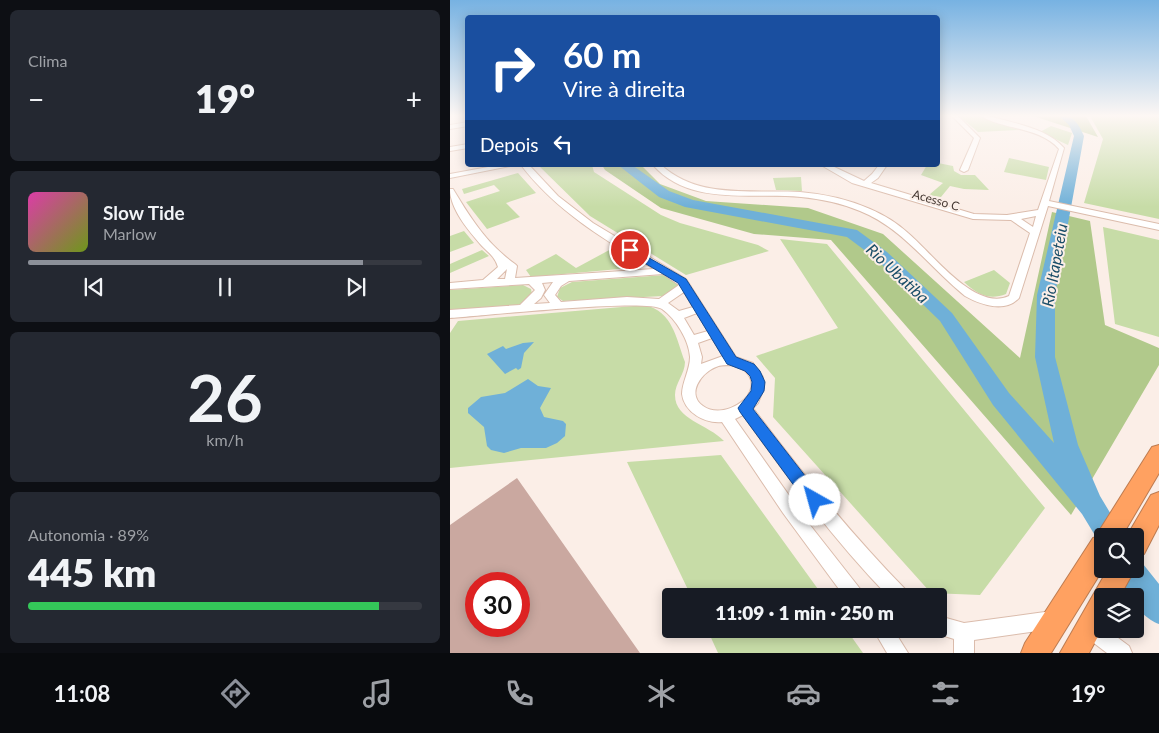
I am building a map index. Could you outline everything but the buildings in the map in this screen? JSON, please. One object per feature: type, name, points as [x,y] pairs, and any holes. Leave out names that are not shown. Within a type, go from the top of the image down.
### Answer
[{"type":"highway","points":[[1114,528],[1159,454]]},
{"type":"highway","points":[[1144,529],[1155,510]]},
{"type":"highway","points":[[1035,653],[1094,560]]},
{"type":"highway","points":[[1074,653],[1094,618]]},
{"type":"street","points":[[450,149],[465,146]]},
{"type":"street","points":[[964,170],[974,146]]},
{"type":"street","points":[[659,167],[670,177],[696,187],[731,193],[804,194],[838,200],[859,207],[894,226],[961,288],[977,299],[1001,304],[1014,298],[1062,154],[1061,146]]},
{"type":"street","points":[[450,176],[500,167]]},
{"type":"street","points":[[526,167],[537,181],[568,210],[608,238],[676,276],[685,286],[732,360]]},
{"type":"street","name":"Acesso C","points":[[829,167],[847,177],[984,213],[1009,213],[1044,204]]},
{"type":"street","name":"Acesso C","points":[[836,167],[867,182],[974,216],[1014,218],[1044,204]]},
{"type":"street","points":[[867,182],[881,167]]},
{"type":"street","points":[[450,191],[465,217],[500,258],[512,266],[510,282]]},
{"type":"street","points":[[1044,204],[1066,206],[1159,227]]},
{"type":"street","points":[[1014,218],[1036,233]]},
{"type":"street","points":[[630,250],[635,263],[631,273]]},
{"type":"street","points":[[485,284],[500,272],[503,267],[500,258]]},
{"type":"street","points":[[450,286],[665,271]]},
{"type":"street","points":[[558,306],[549,295],[557,284],[566,278]]},
{"type":"street","points":[[522,309],[537,296],[540,290],[538,285],[531,280]]},
{"type":"street","points":[[661,303],[685,286]]},
{"type":"street","points":[[450,314],[626,301],[661,303],[677,316],[692,341],[696,356],[693,378]]},
{"type":"street","points":[[677,316],[699,309]]},
{"type":"street","points":[[692,341],[702,336],[714,334]]},
{"type":"street","points":[[732,360],[750,367],[756,374],[758,391],[753,400],[745,408],[726,416],[714,416],[696,409],[688,394],[693,378],[700,370],[710,364],[732,360]]},
{"type":"street","points":[[745,408],[862,558],[892,588]]},
{"type":"street","points":[[726,416],[779,496],[829,565],[848,588]]},
{"type":"street","points":[[947,627],[964,632],[1056,619]]},
{"type":"street","points":[[964,632],[964,653]]},
{"type":"street","points":[[888,638],[898,653]]},
{"type":"street","points":[[1113,638],[1122,653]]},
{"type":"green space","points":[[1101,146],[1159,146],[1159,219],[1084,203]]},
{"type":"green space","points":[[1009,158],[1049,167],[1046,180],[1004,172]]},
{"type":"green space","points":[[940,163],[953,166],[954,171],[961,175],[975,175],[989,190],[964,189],[950,186],[941,197],[929,195],[943,183],[921,175],[926,167],[940,167]]},
{"type":"green space","points":[[540,167],[593,167],[594,172],[661,215],[680,223],[758,245],[769,251],[686,275],[590,216]]},
{"type":"green space","points":[[603,167],[643,167],[660,184],[706,201],[808,208],[883,234],[1020,358],[1052,212],[1090,221],[1105,325],[1159,348],[1159,365],[1071,515],[831,240],[754,234],[661,208]]},
{"type":"green space","points":[[518,173],[536,193],[506,203],[520,217],[487,229],[466,202],[500,191],[494,185],[464,194],[462,189]]},
{"type":"green space","points":[[801,177],[802,191],[776,190],[773,178]]},
{"type":"green space","points":[[1103,227],[1159,240],[1159,337],[1115,324]]},
{"type":"green space","points":[[464,231],[474,243],[450,252],[450,236]]},
{"type":"green space","points":[[780,239],[827,244],[1045,508],[980,595],[947,594],[947,588],[927,588],[773,417],[775,378],[756,356],[838,328]]},
{"type":"green space","points":[[613,248],[628,261],[619,269],[531,277],[526,270],[556,254],[576,268]]},
{"type":"green space","points":[[482,250],[489,256],[450,273],[450,264]]},
{"type":"green space","points":[[994,270],[1010,283],[1006,294],[994,297],[984,295],[964,282]]},
{"type":"green space","points":[[665,275],[679,283],[678,286],[664,296],[563,301],[557,297],[560,288],[572,282]]},
{"type":"green space","points":[[523,285],[531,289],[532,294],[524,302],[516,306],[450,311],[450,290]]},
{"type":"green space","points":[[645,305],[662,313],[668,320],[676,335],[685,362],[675,395],[676,403],[680,410],[724,441],[450,468],[450,333],[458,321]]},
{"type":"green space","points":[[721,455],[817,588],[687,588],[627,462]]},
{"type":"green space","points":[[711,638],[852,638],[863,653],[718,653]]},
{"type":"water","points":[[534,342],[524,353],[521,368],[518,370],[516,368],[505,374],[487,354],[503,346],[506,349],[523,343]]},
{"type":"water","points":[[528,379],[538,386],[551,388],[540,408],[544,417],[563,421],[566,424],[565,436],[557,443],[546,448],[521,448],[504,453],[491,450],[487,446],[484,427],[468,413],[468,408],[481,397],[505,393]]},
{"type":"waterway","name":"Rio Itapeteiu","points":[[1077,146],[1046,295],[1045,357],[1066,445],[1091,505]]},
{"type":"waterway","name":"Rio Ubatiba","points":[[627,167],[664,194],[690,204],[852,233],[881,255],[946,317],[1001,399],[1091,505]]},
{"type":"waterway","points":[[1091,505],[1105,528]]},
{"type":"waterway","points":[[1136,578],[1159,609]]},
{"type":"route","points":[[630,250],[682,281],[732,360],[750,367],[756,374],[758,391],[745,408],[815,500]]}]
